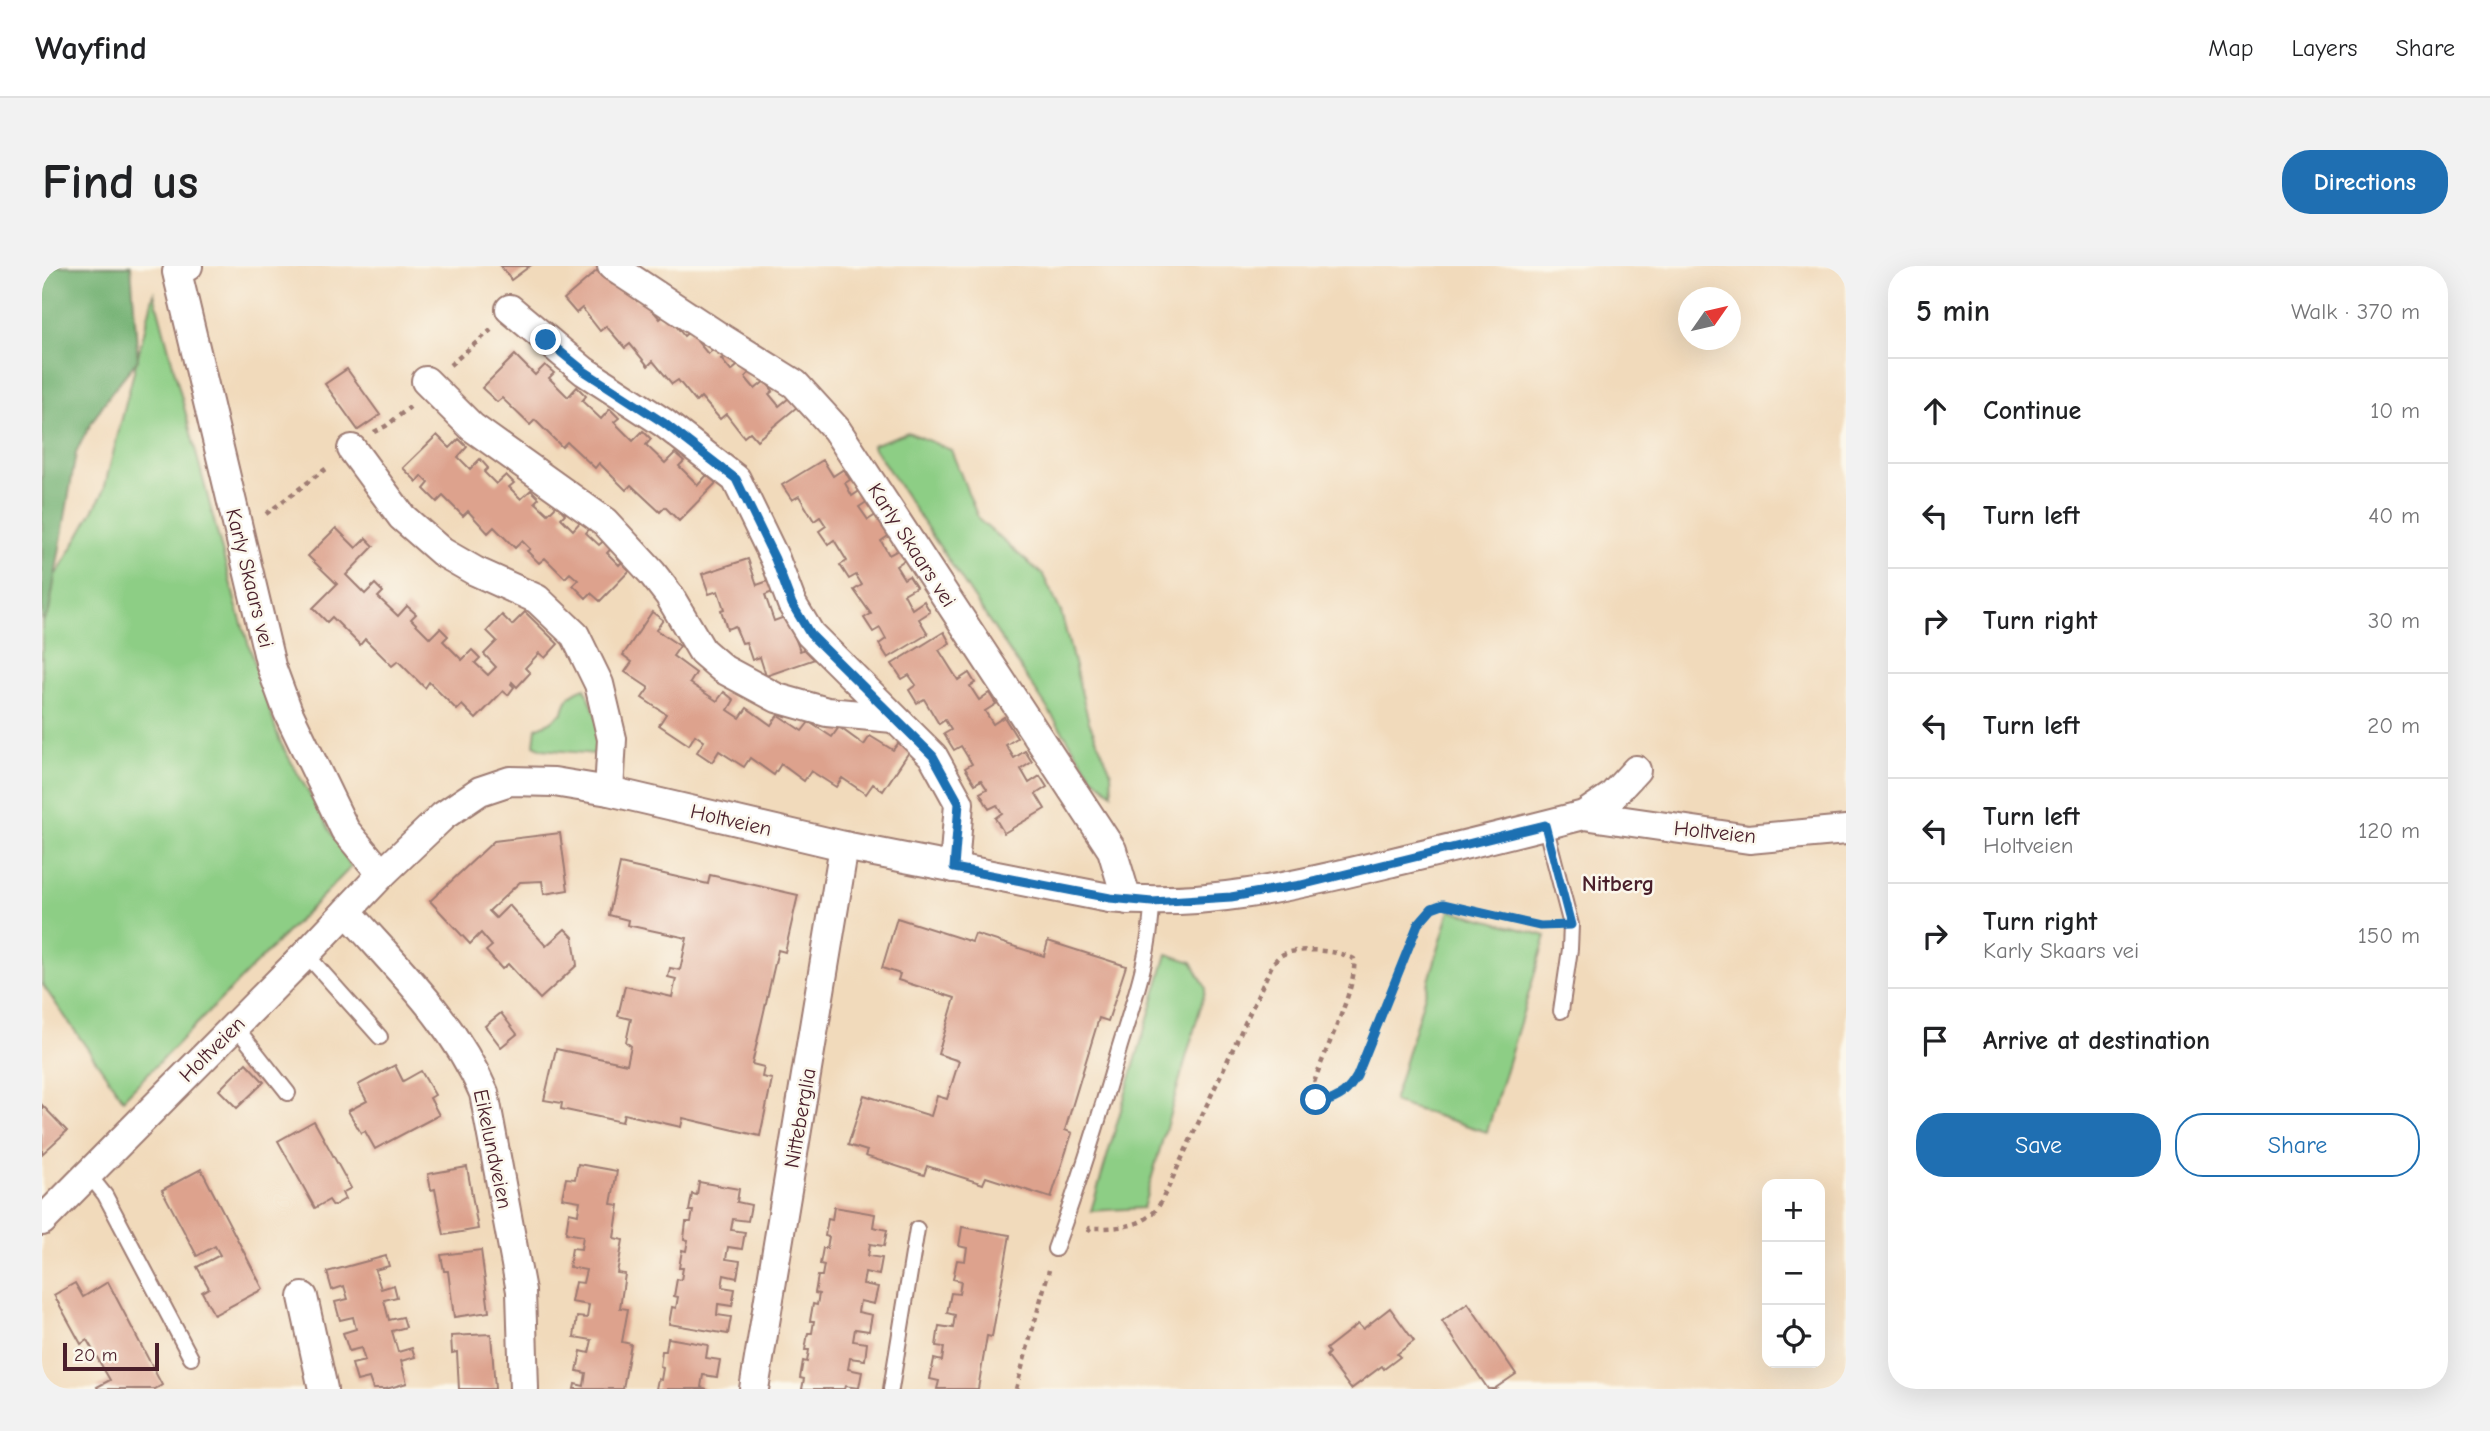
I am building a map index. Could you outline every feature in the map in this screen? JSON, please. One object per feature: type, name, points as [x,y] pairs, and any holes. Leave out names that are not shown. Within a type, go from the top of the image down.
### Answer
[{"type":"street","name":"Karly Skaars vei","points":[[612,266],[795,384],[836,429],[1112,850],[1140,901]]},
{"type":"street","name":"Karly Skaars vei","points":[[180,268],[271,666],[288,712],[345,831],[382,874]]},
{"type":"street","points":[[510,309],[584,371],[664,423],[736,479],[775,559],[792,604],[810,634],[933,756],[959,803],[954,868]]},
{"type":"street","points":[[426,382],[472,427],[605,522],[629,545],[661,584],[702,652],[723,669],[777,698],[827,712],[893,718]]},
{"type":"street","points":[[352,449],[401,517],[442,552],[475,571],[537,599],[575,635],[599,684],[612,739],[609,791]]},
{"type":"street","name":"Holtveien","points":[[42,1221],[382,874],[443,816],[480,791],[510,781],[554,782],[609,791],[844,846],[1140,901],[1231,897],[1301,885],[1584,815],[1612,796],[1636,770]]},
{"type":"street","name":"Holtveien","points":[[1584,815],[1749,839],[1846,830]]},
{"type":"street","name":"Nitteberglia","points":[[754,1389],[844,846]]},
{"type":"street","name":"Eikelundveien","points":[[347,911],[446,1023],[472,1064],[484,1093],[521,1291],[524,1389]]},
{"type":"street","points":[[303,1297],[323,1389]]},
{"type":"lane","points":[[1545,825],[1571,925],[1561,1011]]},
{"type":"lane","points":[[1055,1249],[1091,1144],[1152,931],[1140,901]]},
{"type":"lane","points":[[306,954],[380,1037]]},
{"type":"lane","points":[[235,1026],[288,1093]]},
{"type":"lane","points":[[89,1175],[105,1195],[191,1358]]},
{"type":"lane","points":[[891,1389],[917,1229]]},
{"type":"path","points":[[239,534],[352,449]]},
{"type":"path","points":[[1090,1227],[1111,1228],[1135,1224],[1153,1213],[1168,1188],[1266,975],[1279,956],[1292,952],[1336,951],[1354,959],[1355,968],[1349,988],[1314,1083],[1313,1093],[1316,1100],[1322,1103],[1339,1098],[1349,1090],[1357,1076],[1418,924],[1432,908],[1443,904],[1540,926],[1571,925]]},
{"type":"path","points":[[1016,1389],[1055,1249]]},
{"type":"green space","points":[[42,266],[131,266],[138,360],[104,404],[76,453],[49,612],[42,623]]},
{"type":"green space","points":[[154,293],[237,608],[280,742],[351,867],[123,1099],[42,984],[42,590],[60,569],[103,493]]},
{"type":"green space","points":[[908,432],[951,450],[979,520],[1043,575],[1061,612],[1089,722],[1111,772],[1112,793],[1093,777],[872,445]]},
{"type":"green space","points":[[585,688],[597,720],[594,754],[542,749],[534,745],[536,728],[563,712],[570,696]]},
{"type":"green space","points":[[1450,910],[1546,936],[1487,1132],[1393,1102]]},
{"type":"green space","points":[[1167,954],[1192,962],[1206,988],[1143,1208],[1091,1211]]},
{"type":"building","points":[[501,266],[530,266],[511,280]]},
{"type":"building","points":[[600,268],[612,284],[622,275],[626,288],[637,301],[646,293],[649,306],[660,319],[669,311],[673,322],[684,336],[693,328],[701,338],[697,341],[708,354],[716,347],[725,356],[721,359],[731,371],[741,363],[749,373],[745,377],[755,389],[765,381],[773,391],[769,394],[779,406],[789,398],[797,407],[757,440],[750,432],[744,437],[726,414],[720,419],[701,397],[696,402],[678,380],[672,384],[653,361],[648,366],[630,344],[625,348],[606,326],[600,331],[582,308],[576,313],[564,299]]},
{"type":"building","points":[[515,355],[535,375],[545,365],[554,373],[549,378],[568,397],[577,387],[586,396],[582,401],[601,419],[610,409],[619,418],[614,422],[633,441],[643,431],[651,439],[646,445],[665,463],[675,453],[684,461],[679,466],[698,485],[707,475],[716,483],[679,521],[665,507],[660,512],[631,485],[626,490],[599,463],[595,468],[567,442],[562,447],[535,420],[530,425],[502,398],[497,402],[482,388]]},
{"type":"building","points":[[347,369],[380,415],[358,430],[325,384]]},
{"type":"building","points":[[437,435],[450,448],[459,439],[467,447],[458,457],[470,469],[480,459],[488,468],[484,472],[496,484],[506,475],[514,483],[509,487],[521,499],[531,490],[539,498],[535,502],[548,514],[557,505],[565,514],[561,518],[573,530],[582,520],[590,528],[586,533],[599,545],[609,536],[616,543],[607,553],[619,565],[628,556],[636,564],[600,601],[591,593],[586,598],[573,585],[578,580],[570,573],[565,578],[545,558],[539,563],[527,551],[530,549],[522,541],[515,548],[494,527],[488,533],[468,511],[463,516],[443,496],[437,502],[424,489],[429,483],[422,476],[417,482],[403,468]]},
{"type":"building","points":[[823,460],[833,476],[844,469],[850,480],[845,483],[852,496],[864,488],[871,499],[859,507],[868,520],[879,513],[891,534],[881,541],[889,555],[900,549],[906,559],[896,566],[904,579],[909,576],[916,587],[904,594],[912,609],[924,601],[930,612],[919,619],[928,634],[888,658],[879,644],[886,639],[880,628],[873,632],[864,618],[871,614],[854,590],[862,585],[856,575],[849,579],[840,565],[847,561],[834,540],[828,544],[819,531],[826,526],[820,517],[814,521],[799,496],[792,500],[782,485]]},
{"type":"building","points":[[336,528],[356,548],[366,538],[374,546],[346,575],[365,594],[375,584],[383,592],[378,597],[398,616],[407,606],[416,614],[411,619],[430,638],[440,628],[448,636],[443,641],[462,660],[472,650],[480,658],[475,663],[488,675],[496,667],[484,654],[497,641],[487,631],[502,615],[512,625],[525,612],[558,644],[545,658],[539,653],[525,668],[530,673],[517,687],[512,682],[514,687],[508,695],[503,691],[476,719],[462,705],[457,710],[429,682],[425,688],[398,661],[392,666],[365,639],[360,645],[332,617],[327,622],[313,608],[337,584],[308,556]]},
{"type":"building","points":[[748,559],[757,585],[771,580],[775,591],[765,595],[774,621],[787,616],[800,651],[813,646],[818,658],[766,676],[760,657],[752,660],[746,642],[742,643],[735,626],[727,629],[718,591],[709,594],[702,574]]},
{"type":"building","points":[[652,612],[663,620],[656,630],[680,646],[673,656],[696,673],[690,683],[717,701],[724,692],[734,700],[728,710],[740,718],[747,708],[771,725],[778,715],[802,731],[809,722],[832,737],[839,727],[864,745],[870,736],[893,750],[900,741],[911,749],[883,791],[873,784],[866,794],[842,778],[836,787],[811,771],[804,781],[781,764],[774,775],[750,758],[744,767],[719,751],[712,762],[697,752],[704,741],[695,735],[689,745],[659,725],[666,714],[642,698],[649,688],[625,672],[632,662],[623,655]]},
{"type":"building","points":[[944,632],[950,643],[939,650],[958,680],[969,673],[975,683],[970,686],[979,700],[989,693],[996,704],[985,711],[993,724],[1004,717],[1017,738],[1006,745],[1014,758],[1025,751],[1032,762],[1021,769],[1029,783],[1040,776],[1047,787],[1036,794],[1045,809],[1004,833],[995,818],[1002,813],[997,805],[989,809],[980,793],[987,789],[981,780],[975,784],[965,768],[972,764],[961,746],[954,750],[944,734],[951,730],[945,720],[939,724],[924,699],[917,703],[909,690],[916,685],[909,675],[902,679],[892,664]]},
{"type":"building","points":[[560,833],[568,890],[544,894],[542,881],[520,882],[489,911],[496,918],[509,905],[546,946],[565,929],[573,937],[577,965],[540,999],[508,964],[502,969],[486,951],[492,946],[481,933],[470,944],[430,901],[494,841]]},
{"type":"building","points":[[620,864],[708,884],[710,875],[798,895],[785,952],[778,950],[752,1064],[764,1067],[762,1077],[772,1079],[760,1136],[683,1118],[681,1127],[624,1114],[622,1122],[561,1109],[562,1103],[544,1100],[556,1049],[627,1064],[631,1046],[626,1042],[631,1019],[618,1016],[625,986],[672,997],[676,979],[668,977],[670,968],[680,970],[687,938],[627,925],[628,920],[609,915]]},
{"type":"building","points":[[897,918],[972,942],[975,934],[1044,956],[1048,941],[1126,966],[1108,1021],[1099,1018],[1065,1130],[1072,1133],[1051,1198],[986,1177],[983,1184],[927,1166],[924,1175],[865,1156],[867,1151],[848,1145],[864,1095],[931,1116],[937,1096],[947,1099],[959,1061],[938,1054],[955,998],[898,980],[900,974],[882,968]]},
{"type":"building","points":[[501,1013],[517,1034],[501,1047],[485,1026]]},
{"type":"building","points":[[246,1063],[264,1082],[237,1108],[219,1090]]},
{"type":"building","points":[[395,1065],[403,1081],[421,1071],[435,1095],[430,1098],[439,1115],[375,1149],[365,1131],[361,1133],[348,1111],[367,1101],[358,1085]]},
{"type":"building","points":[[42,1105],[67,1131],[42,1154]]},
{"type":"building","points":[[314,1121],[351,1188],[342,1193],[345,1199],[333,1206],[329,1200],[315,1208],[278,1141]]},
{"type":"building","points":[[578,1164],[617,1171],[611,1204],[619,1205],[614,1238],[623,1240],[617,1273],[625,1274],[620,1308],[628,1309],[622,1342],[631,1344],[623,1389],[574,1389],[575,1384],[584,1386],[586,1373],[577,1371],[581,1351],[589,1353],[592,1340],[574,1337],[577,1317],[587,1318],[589,1305],[571,1302],[575,1282],[583,1283],[586,1270],[569,1267],[572,1248],[581,1249],[583,1236],[566,1233],[569,1212],[578,1214],[580,1201],[562,1198],[566,1178],[575,1179]]},
{"type":"building","points":[[467,1167],[478,1229],[444,1235],[435,1189],[431,1190],[428,1174]]},
{"type":"building","points":[[201,1169],[263,1289],[214,1315],[202,1292],[209,1288],[197,1267],[220,1255],[215,1246],[197,1256],[162,1190]]},
{"type":"building","points":[[699,1182],[739,1189],[737,1202],[751,1205],[748,1221],[733,1219],[731,1230],[745,1232],[742,1249],[728,1247],[726,1259],[740,1261],[737,1278],[724,1275],[722,1287],[735,1289],[732,1306],[718,1304],[717,1315],[731,1317],[728,1334],[669,1324],[672,1307],[676,1308],[678,1297],[674,1296],[677,1279],[681,1280],[683,1268],[679,1268],[682,1250],[686,1251],[688,1240],[684,1239],[686,1222],[691,1222],[693,1211],[689,1211],[692,1194],[697,1195]]},
{"type":"building","points":[[834,1207],[875,1214],[873,1227],[887,1230],[884,1246],[870,1244],[868,1256],[882,1258],[879,1275],[865,1272],[863,1284],[878,1287],[874,1304],[860,1301],[858,1312],[872,1315],[869,1331],[855,1329],[853,1341],[867,1343],[865,1360],[850,1358],[848,1369],[862,1372],[859,1388],[845,1386],[844,1389],[802,1389],[804,1379],[800,1378],[803,1361],[807,1362],[809,1350],[805,1350],[808,1333],[812,1333],[814,1321],[810,1321],[813,1304],[817,1305],[819,1294],[815,1293],[818,1276],[822,1276],[824,1265],[820,1264],[823,1248],[827,1248],[829,1237],[825,1236],[828,1219],[832,1220]]},
{"type":"building","points":[[962,1227],[1010,1235],[992,1337],[987,1336],[978,1389],[937,1389],[939,1381],[930,1379],[934,1359],[942,1361],[944,1347],[936,1346],[939,1326],[953,1328],[955,1315],[947,1313],[951,1293],[959,1294],[961,1281],[953,1279],[957,1260],[965,1261],[967,1248],[959,1246]]},
{"type":"building","points":[[481,1250],[489,1312],[454,1317],[448,1271],[444,1271],[441,1255]]},
{"type":"building","points":[[386,1256],[389,1266],[375,1270],[381,1289],[394,1285],[397,1297],[384,1300],[389,1320],[403,1317],[406,1327],[392,1331],[398,1352],[412,1348],[415,1357],[401,1361],[407,1383],[386,1389],[373,1389],[369,1378],[357,1381],[352,1364],[365,1361],[361,1348],[349,1351],[343,1333],[356,1329],[353,1317],[340,1320],[335,1302],[348,1299],[344,1286],[332,1290],[327,1272]]},
{"type":"building","points":[[108,1282],[162,1385],[155,1389],[98,1389],[97,1387],[110,1380],[87,1340],[81,1344],[54,1295],[75,1283],[83,1297]]},
{"type":"building","points":[[1468,1303],[1516,1374],[1494,1389],[1488,1389],[1442,1321]]},
{"type":"building","points":[[1390,1308],[1414,1341],[1397,1354],[1400,1357],[1384,1369],[1382,1366],[1351,1389],[1326,1356],[1329,1353],[1326,1349],[1358,1324],[1363,1329]]},
{"type":"building","points":[[491,1334],[495,1389],[459,1389],[457,1352],[452,1353],[451,1336]]},
{"type":"building","points":[[668,1338],[708,1345],[706,1358],[720,1360],[717,1377],[703,1375],[701,1387],[707,1389],[656,1389],[663,1368],[660,1367],[662,1351],[666,1351]]},
{"type":"district","name":"Nitberg","points":[[1618,883]]},
{"type":"route","points":[[546,340],[584,371],[664,423],[736,479],[775,559],[792,604],[810,634],[933,756],[959,803],[954,868],[1110,898],[1152,902],[1231,897],[1301,885],[1545,825],[1571,925],[1540,926],[1443,904],[1432,908],[1418,924],[1349,1090],[1339,1098],[1322,1103],[1316,1100]]}]
